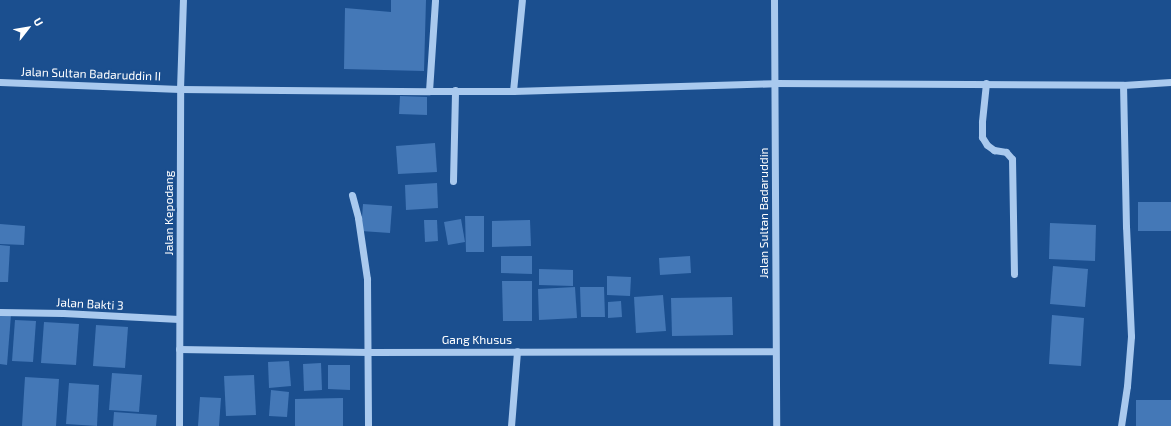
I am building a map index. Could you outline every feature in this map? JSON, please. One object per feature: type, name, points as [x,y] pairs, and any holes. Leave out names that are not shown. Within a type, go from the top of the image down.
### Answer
[{"type":"street","name":"Jalan Kepodang","points":[[179,426],[180,89],[183,0]]},
{"type":"street","points":[[429,91],[435,0]]},
{"type":"street","points":[[513,91],[522,0]]},
{"type":"street","name":"Jalan Sultan Badaruddin","points":[[774,0],[776,426]]},
{"type":"street","name":"Jalan Sultan Badaruddin II","points":[[0,82],[180,89],[429,91],[513,91],[775,83],[986,83],[1123,85],[1171,82]]},
{"type":"street","points":[[986,83],[982,137],[987,145],[994,150],[1006,152],[1012,159],[1014,274]]},
{"type":"street","points":[[1121,426],[1127,386],[1131,336],[1126,227],[1123,85]]},
{"type":"street","points":[[453,181],[455,90]]},
{"type":"street","points":[[352,195],[358,218],[367,279],[369,352],[368,426]]},
{"type":"street","name":"Jalan Bakti 3","points":[[0,312],[63,313],[179,319]]},
{"type":"street","name":"Gang Khusus","points":[[179,350],[369,352],[775,351]]},
{"type":"street","points":[[511,426],[517,351]]},
{"type":"building","points":[[391,0],[426,0],[424,71],[344,69],[345,8],[391,12]]},
{"type":"building","points":[[400,96],[427,97],[427,115],[399,114]]},
{"type":"building","points":[[435,143],[437,172],[398,174],[396,146]]},
{"type":"building","points":[[437,183],[438,208],[406,210],[405,185]]},
{"type":"building","points":[[1138,202],[1171,202],[1171,231],[1138,231]]},
{"type":"building","points":[[363,204],[392,206],[390,233],[361,231]]},
{"type":"building","points":[[465,216],[484,216],[484,252],[466,252]]},
{"type":"building","points":[[461,219],[465,242],[448,245],[444,222]]},
{"type":"building","points":[[424,220],[437,220],[438,241],[425,242]]},
{"type":"building","points":[[530,220],[531,246],[492,247],[492,221]]},
{"type":"building","points":[[1050,223],[1096,225],[1095,261],[1049,259]]},
{"type":"building","points":[[0,224],[25,226],[24,245],[0,244]]},
{"type":"building","points":[[0,245],[10,246],[8,282],[0,282]]},
{"type":"building","points":[[501,256],[532,256],[532,274],[501,273]]},
{"type":"building","points":[[690,256],[691,273],[660,275],[659,258]]},
{"type":"building","points":[[1053,266],[1088,269],[1085,307],[1050,304]]},
{"type":"building","points":[[539,269],[573,270],[573,286],[539,285]]},
{"type":"building","points":[[607,276],[631,277],[630,296],[607,295]]},
{"type":"building","points":[[502,281],[532,281],[532,321],[503,321]]},
{"type":"building","points":[[575,287],[577,318],[539,320],[538,289]]},
{"type":"building","points":[[580,287],[604,287],[605,317],[581,317]]},
{"type":"building","points":[[663,295],[666,331],[636,333],[634,297]]},
{"type":"building","points":[[732,297],[733,335],[672,336],[671,298]]},
{"type":"building","points":[[621,301],[622,317],[608,318],[608,302]]},
{"type":"building","points":[[0,315],[11,315],[7,365],[0,364]]},
{"type":"building","points":[[1052,315],[1084,318],[1081,366],[1049,364]]},
{"type":"building","points":[[15,320],[36,321],[33,362],[12,361]]},
{"type":"building","points":[[44,322],[79,324],[76,365],[41,363]]},
{"type":"building","points":[[96,325],[128,327],[125,368],[93,366]]},
{"type":"building","points":[[289,361],[291,386],[269,388],[268,362]]},
{"type":"building","points":[[321,363],[322,390],[304,391],[303,364]]},
{"type":"building","points":[[328,365],[350,365],[350,390],[328,389]]},
{"type":"building","points":[[112,373],[142,375],[139,412],[109,410]]},
{"type":"building","points":[[254,375],[256,415],[226,416],[224,376]]},
{"type":"building","points":[[25,377],[59,379],[56,426],[22,426]]},
{"type":"building","points":[[69,383],[99,385],[97,426],[66,424]]},
{"type":"building","points":[[271,390],[289,392],[287,417],[269,416]]},
{"type":"building","points":[[200,397],[221,398],[219,426],[198,426]]},
{"type":"building","points":[[343,398],[343,426],[295,426],[295,399]]},
{"type":"building","points":[[1136,400],[1171,400],[1171,426],[1136,426]]},
{"type":"building","points":[[114,412],[157,415],[156,426],[113,426]]}]
